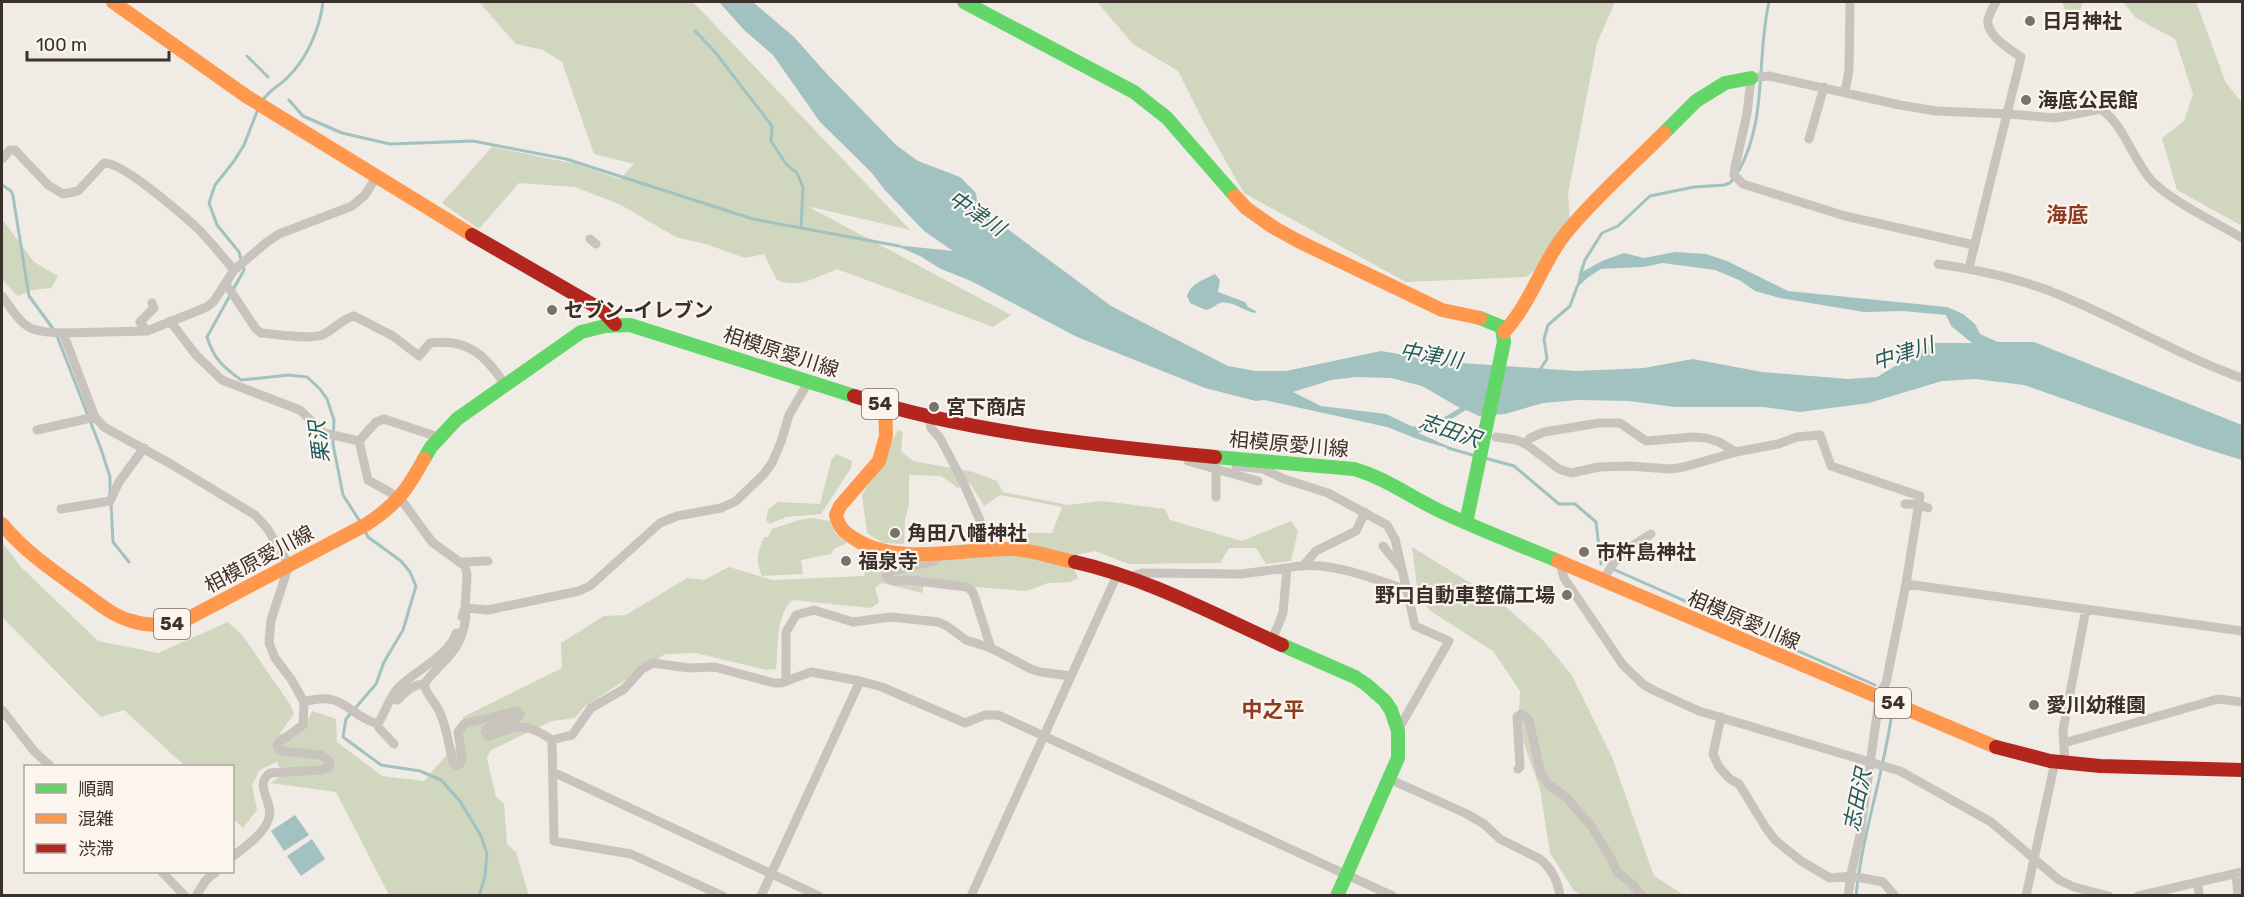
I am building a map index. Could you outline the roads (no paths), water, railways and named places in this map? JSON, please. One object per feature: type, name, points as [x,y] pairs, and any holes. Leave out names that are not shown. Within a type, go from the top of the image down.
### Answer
[{"type":"street","points":[[113,2],[251,99],[524,266],[602,310],[615,324]]},
{"type":"street","points":[[964,2],[1134,92],[1167,118],[1246,208],[1273,226],[1298,241],[1442,310],[1467,318],[1489,320],[1502,327],[1504,337]]},
{"type":"street","points":[[1845,92],[1849,70],[1850,2]]},
{"type":"street","points":[[1969,268],[2009,114],[2021,57],[1998,41],[1988,25],[1996,2]]},
{"type":"street","points":[[1468,517],[1504,337],[1543,267],[1570,228],[1695,101],[1725,83],[1769,76],[1936,111],[2055,118],[2101,109],[2110,116],[2141,168],[2161,190],[2242,238]]},
{"type":"street","points":[[1751,78],[1747,114],[1734,175],[1743,184],[1845,216],[1974,245]]},
{"type":"street","points":[[1813,135],[1824,87]]},
{"type":"street","points":[[2,159],[10,150],[15,150],[48,185],[63,194],[78,191],[104,162],[111,162],[137,178],[194,226],[236,269]]},
{"type":"street","points":[[2,296],[22,323],[31,330],[63,333],[147,331],[207,306],[227,286],[236,269],[247,258],[279,234],[359,202],[377,176]]},
{"type":"street","points":[[1938,264],[1969,268],[2036,286],[2242,378]]},
{"type":"street","points":[[227,286],[261,333],[313,336],[324,334],[345,318],[354,316],[393,336],[419,356],[430,343],[441,342],[467,346],[478,352],[488,362],[505,385]]},
{"type":"street","points":[[147,331],[140,322],[154,308],[152,303]]},
{"type":"street","points":[[170,321],[183,341],[215,376],[300,410],[324,433],[359,441]]},
{"type":"street","name":"相模原愛川線","points":[[2,524],[23,548],[114,614],[140,623],[162,626],[188,619],[367,524],[387,511],[413,482],[438,437],[457,419],[581,332],[615,324],[646,329],[885,406],[929,417],[1070,441],[1369,472],[1391,482],[1430,507],[1468,517],[1560,564],[1997,747],[2060,762],[2100,766],[2242,770]]},
{"type":"street","points":[[63,333],[95,417],[104,427],[144,448],[255,515],[267,528],[289,565],[271,620],[269,643],[275,658],[291,679],[304,702],[303,725],[278,743],[277,747],[281,751],[321,755],[330,762],[329,767],[321,770],[270,773],[265,777],[263,788],[270,807],[269,818],[266,825],[234,855]]},
{"type":"street","points":[[464,610],[488,610],[579,591],[590,586],[660,523],[677,516],[721,508],[736,501],[772,463],[789,415],[809,381]]},
{"type":"street","points":[[885,406],[886,436],[879,461],[840,506],[836,516],[838,524],[849,536],[877,550],[898,554],[988,549],[1027,551],[1123,575],[1355,677],[1371,687],[1387,704],[1400,736],[1398,758],[1337,896]]},
{"type":"street","points":[[37,430],[95,417]]},
{"type":"street","points":[[929,417],[930,428],[940,438],[986,534]]},
{"type":"street","points":[[359,441],[376,422],[384,419],[438,437]]},
{"type":"street","points":[[1526,444],[1530,438],[1544,432],[1599,423],[1620,423],[1646,441],[1706,438],[1719,442],[1736,452]]},
{"type":"street","points":[[1496,437],[1526,444],[1559,469],[1571,473],[1599,467],[1628,466],[1671,469],[1778,444],[1797,437],[1820,435],[1831,466],[1920,496],[1906,585],[1886,683],[1880,693],[1874,763],[1848,896]]},
{"type":"street","points":[[359,441],[368,480],[400,498],[432,542],[461,562],[467,575],[464,610],[452,642],[399,687],[378,724]]},
{"type":"street","points":[[61,508],[110,501],[119,483],[144,448]]},
{"type":"street","points":[[1182,453],[1183,460],[1258,481]]},
{"type":"street","points":[[1235,458],[1236,466],[1263,469],[1284,479],[1328,493],[1380,519],[1391,530],[1399,552],[1415,626],[1449,640],[1398,730]]},
{"type":"street","points":[[1216,468],[1216,497]]},
{"type":"street","points":[[1905,504],[1918,504],[1928,508]]},
{"type":"street","points":[[1303,566],[1316,551],[1356,531],[1365,512]]},
{"type":"street","points":[[1602,582],[1615,559],[1651,534]]},
{"type":"street","points":[[1383,546],[1401,567]]},
{"type":"street","points":[[937,552],[938,557],[934,561],[895,569],[887,572],[886,576],[893,581],[909,580],[967,587],[975,598],[991,648]]},
{"type":"street","points":[[461,562],[488,561]]},
{"type":"street","points":[[1560,564],[1564,578],[1623,664],[1655,691],[1699,711],[1900,771],[1991,822],[2059,880],[2109,896]]},
{"type":"street","points":[[1123,575],[1142,573],[1241,574],[1303,566],[1355,572],[1406,590]]},
{"type":"street","points":[[1272,640],[1283,613],[1287,568]]},
{"type":"street","points":[[971,896],[1071,676],[1123,575]]},
{"type":"street","points":[[1906,585],[2242,631]]},
{"type":"street","points":[[2026,896],[2064,743],[2063,730],[2086,609]]},
{"type":"street","points":[[392,699],[397,700],[407,691],[424,684],[454,651],[465,624],[464,610]]},
{"type":"street","points":[[786,681],[786,632],[796,615],[814,610],[853,622],[891,617],[938,622],[966,640],[991,648],[1040,672],[1071,676]]},
{"type":"street","points":[[424,684],[442,716],[453,763],[456,765],[460,764],[462,758],[458,732],[464,724],[517,711],[520,714],[518,717],[488,728],[486,734],[524,726],[552,740],[572,735],[591,708],[624,689],[642,669],[653,663],[689,668],[715,667],[774,683],[812,672],[860,681],[882,687],[965,723],[992,714],[1044,735],[1393,896]]},
{"type":"street","points":[[761,896],[860,681]]},
{"type":"street","points":[[2064,743],[2218,699],[2242,702]]},
{"type":"street","points":[[304,702],[336,700],[348,705],[357,715],[378,724],[394,744]]},
{"type":"street","points":[[2,710],[34,751],[49,765]]},
{"type":"street","points":[[1518,769],[1520,767],[1517,717],[1521,714],[1529,721],[1541,774],[1566,797],[1591,826],[1617,872],[1631,882],[1642,896]]},
{"type":"street","points":[[1721,717],[1713,754],[1719,767],[1730,779],[1739,784],[1775,840],[1801,861],[1830,878],[1851,876],[1883,882],[1895,896]]},
{"type":"street","points":[[552,740],[554,841],[631,854],[723,896]]},
{"type":"street","points":[[553,772],[819,896]]},
{"type":"street","points":[[1389,779],[1465,813],[1484,824],[1500,839],[1540,859],[1546,864],[1557,882],[1560,896]]},
{"type":"street","points":[[163,873],[185,896]]},
{"type":"street","points":[[196,896],[206,880],[215,873]]},
{"type":"street","points":[[2138,896],[2239,873],[2238,896]]},
{"type":"street","points":[[2198,883],[2199,896]]},
{"type":"water","name":"中津川","points":[[719,2],[753,2],[794,37],[896,145],[918,161],[960,177],[976,193],[978,207],[1111,306],[1228,366],[1255,371],[1286,371],[1381,351],[1447,362],[1577,371],[1644,368],[1693,359],[1762,372],[1848,379],[1877,377],[1933,343],[1972,343],[1951,326],[1946,315],[1903,311],[1864,312],[1780,298],[1755,291],[1739,280],[1715,270],[1663,263],[1643,267],[1601,269],[1575,290],[1580,273],[1602,261],[1624,253],[1644,258],[1675,252],[1706,254],[1727,261],[1788,291],[1947,307],[1963,314],[1975,324],[1980,334],[1998,342],[2034,342],[2242,425],[2242,460],[2024,385],[1975,379],[1942,381],[1869,403],[1800,412],[1764,407],[1675,407],[1629,401],[1578,400],[1543,403],[1505,414],[1479,416],[1466,410],[1443,424],[1418,433],[1464,453],[1387,427],[1264,400],[1256,401],[1205,388],[1077,337],[971,281],[941,269],[920,256],[895,245],[953,251],[924,231],[871,172],[820,122],[773,55],[744,30]],"holes":[[[1356,377],[1391,378],[1422,386],[1460,408],[1436,422],[1419,427],[1411,426],[1386,414],[1321,406],[1293,392],[1331,380]]]},
{"type":"water","points":[[1215,274],[1220,280],[1218,292],[1245,302],[1256,313],[1229,303],[1220,303],[1206,310],[1190,303],[1187,296],[1189,291],[1199,282]]},
{"type":"water","points":[[295,815],[309,835],[284,851],[271,831]]},
{"type":"water","points":[[312,839],[325,859],[301,876],[287,856]]},
{"type":"waterway","name":"栗沢","points":[[263,100],[301,62],[316,32],[323,2]]},
{"type":"waterway","points":[[1738,172],[1754,131],[1758,110],[1765,23],[1769,2]]},
{"type":"waterway","points":[[695,31],[715,52],[772,126],[771,141],[786,164],[797,173],[803,187],[801,228]]},
{"type":"waterway","points":[[247,56],[268,77]]},
{"type":"waterway","points":[[289,100],[303,116],[342,133],[390,144],[473,141],[566,159],[753,219],[899,246]]},
{"type":"waterway","name":"栗沢","points":[[258,109],[244,145],[215,185],[209,203],[217,225],[239,252],[244,270],[207,337],[220,361],[241,380],[289,375],[307,377],[320,389],[327,399],[334,420],[333,444],[343,495],[361,523]]},
{"type":"waterway","points":[[1580,275],[1585,260],[1602,233],[1618,226],[1650,196],[1694,187],[1724,185],[1730,183],[1734,178]]},
{"type":"waterway","points":[[2,185],[11,191],[13,196],[29,296],[54,330]]},
{"type":"waterway","points":[[1539,371],[1547,359],[1544,339],[1548,325],[1570,306],[1577,287]]},
{"type":"waterway","points":[[57,336],[101,449],[110,477],[110,494]]},
{"type":"waterway","name":"志田沢","points":[[1448,448],[1476,456]]},
{"type":"waterway","name":"志田沢","points":[[1485,458],[1514,466],[1559,504],[1575,504],[1596,522],[1601,564]]},
{"type":"waterway","points":[[111,503],[113,542],[129,562]]},
{"type":"waterway","name":"栗沢","points":[[365,531],[368,537],[401,561],[410,572],[416,586],[403,630],[384,662],[376,684],[346,719],[343,737],[381,765],[420,771],[441,780],[460,801],[481,836],[487,854],[485,876],[479,896]]},
{"type":"waterway","name":"志田沢","points":[[1615,570],[1875,685]]},
{"type":"waterway","name":"志田沢","points":[[1856,896],[1863,849],[1892,712]]},
{"type":"place","name":"日月神社","points":[[2030,21]]},
{"type":"place","name":"海底公民館","points":[[2026,100]]},
{"type":"place","name":"セブン-イレブン","points":[[552,310]]},
{"type":"place","name":"宮下商店","points":[[934,407]]},
{"type":"place","name":"角田八幡神社","points":[[895,533]]},
{"type":"place","name":"市杵島神社","points":[[1584,552]]},
{"type":"place","name":"福泉寺","points":[[846,561]]},
{"type":"place","name":"野口自動車整備工場","points":[[1567,595]]},
{"type":"place","name":"愛川幼稚園","points":[[2034,705]]},
{"type":"district","name":"海底","points":[[2067,214]]},
{"type":"district","name":"中之平","points":[[1273,709]]}]
